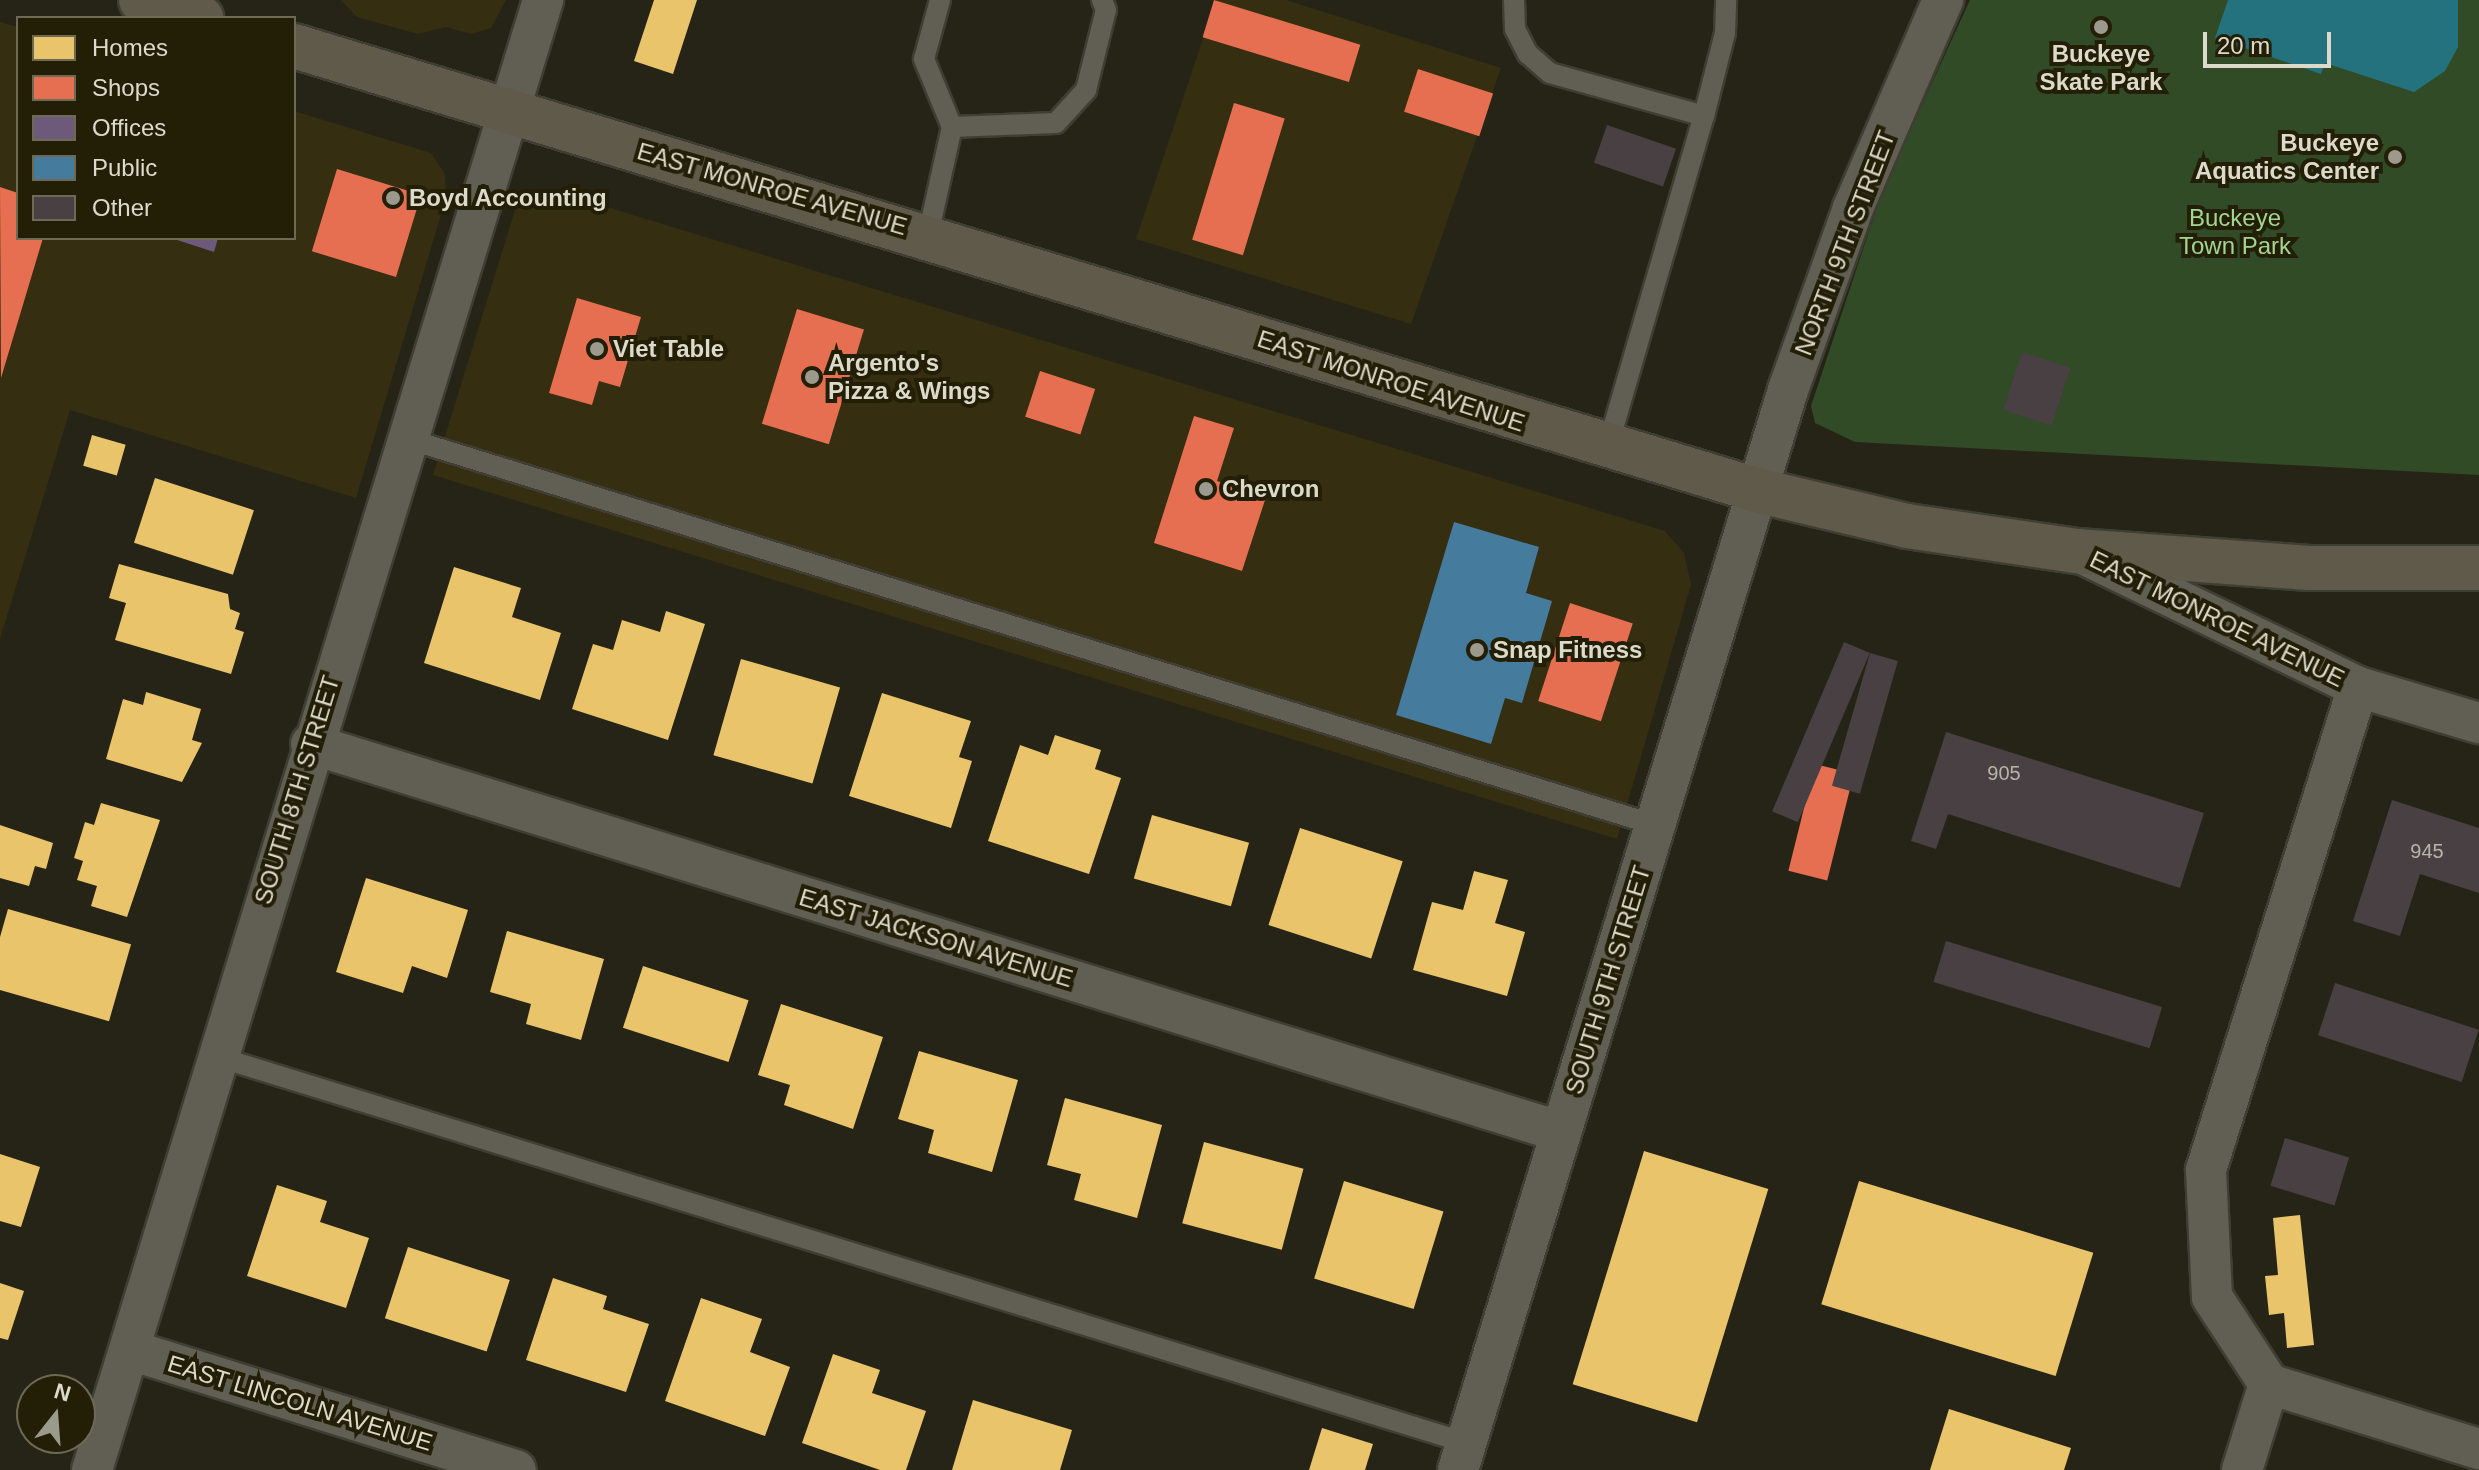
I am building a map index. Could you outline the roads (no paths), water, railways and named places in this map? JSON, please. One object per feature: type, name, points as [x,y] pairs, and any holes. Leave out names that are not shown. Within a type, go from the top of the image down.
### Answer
[{"type":"main road","points":[[141,0],[194,16]]},
{"type":"main road","name":"EAST MONROE AVENUE","points":[[296,47],[928,235],[1607,449],[1756,490],[1907,526],[2077,551]]},
{"type":"main road","points":[[2077,551],[2295,567],[2479,568]]},
{"type":"street","name":"SOUTH 8TH STREET","points":[[92,1470],[215,1056],[505,111],[543,0]]},
{"type":"street","name":"NORTH 9TH STREET","points":[[1756,490],[1832,265],[1943,0]]},
{"type":"street","name":"SOUTH 9TH STREET","points":[[1462,1456],[1756,490]]},
{"type":"street","name":"EAST MONROE AVENUE","points":[[2077,551],[2358,687],[2479,723]]},
{"type":"street","points":[[2358,687],[2206,1170],[2212,1297],[2269,1384],[2479,1449]]},
{"type":"street","name":"EAST JACKSON AVENUE","points":[[311,744],[1561,1132]]},
{"type":"street","name":"EAST LINCOLN AVENUE","points":[[130,1350],[516,1470]]},
{"type":"street","points":[[2242,1470],[2269,1384]]},
{"type":"lane","points":[[928,235],[952,127],[924,59],[940,0]]},
{"type":"lane","points":[[952,127],[1056,123],[1086,90],[1106,10],[1102,0]]},
{"type":"lane","points":[[1514,0],[1515,29],[1528,54],[1550,73],[1704,116]]},
{"type":"lane","points":[[1607,449],[1704,116],[1726,0]]},
{"type":"lane","points":[[405,438],[1655,825]]},
{"type":"lane","points":[[215,1056],[1462,1456]]},
{"type":"water","points":[[2228,0],[2458,0],[2458,47],[2445,71],[2414,92],[2325,63],[2321,74],[2215,38]]},
{"type":"place","name":"Buckeye Skate Park","points":[[2101,27]]},
{"type":"place","name":"Buckeye Aquatics Center","points":[[2395,157]]},
{"type":"place","name":"Boyd Accounting","points":[[393,198]]},
{"type":"place","name":"Viet Table","points":[[597,349]]},
{"type":"place","name":"Argento's Pizza & Wings","points":[[812,377]]},
{"type":"place","name":"Chevron","points":[[1206,489]]},
{"type":"place","name":"Snap Fitness","points":[[1477,650]]},
{"type":"park label","name":"Buckeye Town Park","points":[[2235,232]]}]
